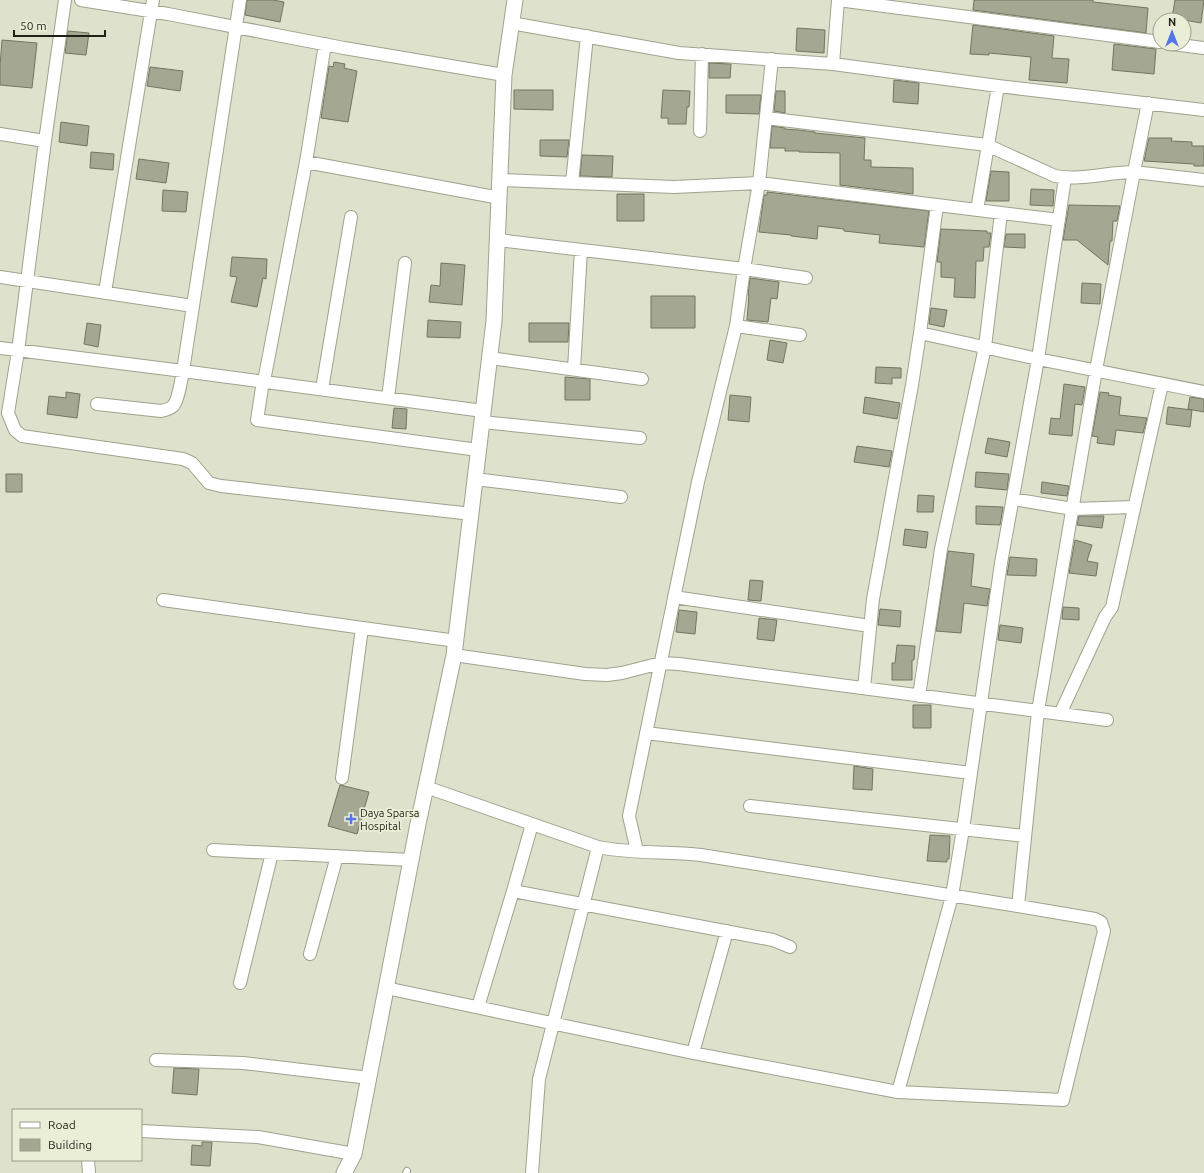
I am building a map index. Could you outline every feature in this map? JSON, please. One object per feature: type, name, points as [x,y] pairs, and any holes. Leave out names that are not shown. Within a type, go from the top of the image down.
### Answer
[{"type":"street","points":[[65,0],[18,351],[4,413],[15,430],[22,436],[183,459],[192,463],[209,483],[221,486],[472,514]]},
{"type":"street","points":[[81,0],[152,6],[236,27],[504,75]]},
{"type":"street","points":[[97,404],[161,412],[174,405],[177,398],[183,370],[240,0]]},
{"type":"street","points":[[344,1173],[354,1154],[411,860],[455,648],[494,321],[504,75],[515,0]]},
{"type":"street","points":[[832,64],[838,0],[1152,41]]},
{"type":"street","points":[[105,292],[152,6]]},
{"type":"street","points":[[511,23],[679,53],[832,64],[998,86],[1204,110]]},
{"type":"street","points":[[572,183],[586,36]]},
{"type":"street","points":[[325,44],[306,162],[263,381],[257,420],[478,450]]},
{"type":"street","points":[[1192,46],[1204,48]]},
{"type":"street","points":[[700,131],[702,54]]},
{"type":"street","points":[[637,851],[629,816],[698,482],[736,326],[759,183],[772,59]]},
{"type":"street","points":[[977,210],[998,86]]},
{"type":"street","points":[[1018,906],[1038,711],[1096,370],[1148,103]]},
{"type":"street","points":[[766,118],[987,145],[1055,176],[1065,178],[1134,172],[1204,180]]},
{"type":"street","points":[[0,134],[45,141]]},
{"type":"street","points":[[306,162],[500,198]]},
{"type":"street","points":[[898,1092],[952,896],[1001,563],[1038,359],[1065,178]]},
{"type":"street","points":[[500,180],[674,187],[759,183],[1059,220]]},
{"type":"street","points":[[864,688],[873,598],[911,393],[937,205]]},
{"type":"street","points":[[919,696],[941,549],[985,347],[1001,213]]},
{"type":"street","points":[[322,389],[351,217]]},
{"type":"street","points":[[498,240],[744,269],[806,278]]},
{"type":"street","points":[[574,369],[581,250]]},
{"type":"street","points":[[388,398],[405,263]]},
{"type":"street","points":[[0,277],[193,306]]},
{"type":"street","points":[[736,326],[800,335]]},
{"type":"street","points":[[920,333],[1038,359],[1204,392]]},
{"type":"street","points":[[0,348],[183,370],[388,398],[482,416],[640,438]]},
{"type":"street","points":[[490,358],[642,379]]},
{"type":"street","points":[[1060,714],[1105,618],[1112,607],[1162,384]]},
{"type":"street","points":[[475,480],[621,497]]},
{"type":"street","points":[[1013,499],[1073,509],[1134,507]]},
{"type":"street","points":[[674,597],[870,626]]},
{"type":"street","points":[[162,600],[362,628],[585,674],[607,675],[622,673],[661,663],[1107,720]]},
{"type":"street","points":[[342,778],[362,628]]},
{"type":"street","points":[[646,734],[971,773]]},
{"type":"street","points":[[386,988],[693,1053],[898,1092],[1063,1100],[1104,931],[1101,922],[1095,920],[1018,906],[701,855],[613,850],[598,847],[426,787]]},
{"type":"street","points":[[750,806],[1025,836]]},
{"type":"street","points":[[478,1008],[532,824]]},
{"type":"street","points":[[532,1173],[539,1079],[598,847]]},
{"type":"street","points":[[212,850],[411,860]]},
{"type":"street","points":[[240,983],[272,853]]},
{"type":"street","points":[[310,954],[337,856]]},
{"type":"street","points":[[513,891],[773,940],[790,947]]},
{"type":"street","points":[[693,1053],[727,931]]},
{"type":"street","points":[[156,1060],[243,1063],[369,1078]]},
{"type":"street","points":[[142,1131],[258,1137],[354,1154]]},
{"type":"street","points":[[88,1161],[89,1173]]},
{"type":"building","points":[[247,0],[273,0],[284,2],[280,22],[245,15]]},
{"type":"building","points":[[974,0],[1093,0],[1093,2],[1148,8],[1146,33],[973,10]]},
{"type":"building","points":[[1175,0],[1204,0],[1201,23],[1192,21],[1192,12],[1173,12]]},
{"type":"building","points":[[973,25],[1054,36],[1052,58],[1069,59],[1067,83],[1029,80],[1031,57],[989,53],[989,55],[970,54]]},
{"type":"building","points":[[797,28],[825,30],[824,53],[796,51]]},
{"type":"building","points":[[68,31],[89,33],[86,55],[65,53]]},
{"type":"building","points":[[2,40],[37,43],[32,88],[0,85]]},
{"type":"building","points":[[1114,44],[1152,49],[1152,52],[1156,52],[1154,74],[1112,70]]},
{"type":"building","points":[[334,62],[345,64],[344,68],[357,71],[348,122],[321,118],[329,66],[333,67]]},
{"type":"building","points":[[709,63],[731,64],[730,78],[709,78]]},
{"type":"building","points":[[150,67],[183,71],[180,91],[147,86]]},
{"type":"building","points":[[894,80],[919,83],[918,104],[893,102]]},
{"type":"building","points":[[514,90],[553,90],[553,110],[514,109]]},
{"type":"building","points":[[663,90],[690,91],[686,124],[668,124],[668,118],[661,118]]},
{"type":"building","points":[[776,91],[785,91],[785,113],[774,111]]},
{"type":"building","points":[[726,95],[761,95],[759,114],[726,113]]},
{"type":"building","points":[[61,122],[89,126],[87,146],[59,142]]},
{"type":"building","points":[[772,126],[815,133],[865,138],[864,160],[871,160],[871,167],[913,168],[913,194],[840,185],[840,153],[785,151],[785,148],[770,148]]},
{"type":"building","points":[[1149,138],[1172,138],[1171,141],[1192,142],[1192,146],[1204,146],[1204,166],[1144,161]]},
{"type":"building","points":[[540,140],[569,140],[567,157],[540,156]]},
{"type":"building","points":[[91,152],[114,154],[113,170],[90,168]]},
{"type":"building","points":[[582,155],[613,156],[612,177],[580,176]]},
{"type":"building","points":[[139,159],[169,163],[166,183],[136,179]]},
{"type":"building","points":[[991,171],[1009,172],[1009,201],[986,201]]},
{"type":"building","points":[[1031,189],[1054,190],[1053,206],[1030,205]]},
{"type":"building","points":[[163,190],[188,192],[186,212],[162,211]]},
{"type":"building","points":[[767,192],[929,211],[924,247],[879,243],[880,235],[844,231],[844,229],[818,226],[817,239],[759,232],[764,195],[767,195]]},
{"type":"building","points":[[617,194],[644,194],[644,221],[617,221]]},
{"type":"building","points":[[1069,205],[1120,206],[1117,221],[1113,221],[1112,241],[1110,241],[1108,265],[1077,240],[1063,240]]},
{"type":"building","points":[[941,229],[987,231],[987,233],[991,233],[989,247],[984,247],[983,261],[976,261],[975,298],[954,297],[955,278],[941,277],[941,262],[937,262]]},
{"type":"building","points":[[1006,234],[1025,234],[1025,248],[1004,247]]},
{"type":"building","points":[[232,257],[267,259],[266,279],[263,278],[257,307],[231,302],[237,277],[230,276]]},
{"type":"building","points":[[441,263],[465,265],[462,305],[429,302],[431,285],[440,286]]},
{"type":"building","points":[[750,278],[779,282],[777,299],[771,298],[768,322],[747,320]]},
{"type":"building","points":[[1082,283],[1101,284],[1100,304],[1081,303]]},
{"type":"building","points":[[651,296],[695,296],[695,328],[651,328]]},
{"type":"building","points":[[931,308],[947,310],[944,327],[929,324]]},
{"type":"building","points":[[428,320],[461,322],[460,338],[427,337]]},
{"type":"building","points":[[87,323],[101,325],[98,347],[84,344]]},
{"type":"building","points":[[529,323],[569,323],[568,342],[529,342]]},
{"type":"building","points":[[770,340],[787,343],[783,363],[767,360]]},
{"type":"building","points":[[876,367],[901,368],[901,378],[892,378],[892,384],[875,383]]},
{"type":"building","points":[[565,377],[590,379],[590,400],[565,400]]},
{"type":"building","points":[[1064,384],[1085,387],[1082,405],[1075,404],[1072,436],[1049,434],[1051,418],[1060,419]]},
{"type":"building","points":[[66,392],[80,394],[77,418],[47,414],[49,396],[66,398]]},
{"type":"building","points":[[1100,392],[1121,397],[1119,415],[1147,418],[1143,433],[1116,430],[1114,445],[1097,443],[1098,437],[1092,436]]},
{"type":"building","points":[[730,395],[751,397],[749,422],[728,420]]},
{"type":"building","points":[[865,397],[900,403],[897,419],[863,413]]},
{"type":"building","points":[[1190,397],[1204,399],[1204,412],[1188,409]]},
{"type":"building","points":[[1168,407],[1192,410],[1190,427],[1166,424]]},
{"type":"building","points":[[394,408],[407,409],[406,429],[392,428]]},
{"type":"building","points":[[988,438],[1010,442],[1007,457],[985,453]]},
{"type":"building","points":[[857,446],[892,451],[889,467],[854,462]]},
{"type":"building","points":[[976,472],[1009,474],[1007,490],[975,487]]},
{"type":"building","points":[[6,474],[22,474],[22,492],[6,492]]},
{"type":"building","points":[[1042,482],[1069,486],[1067,496],[1041,493]]},
{"type":"building","points":[[918,495],[934,496],[933,512],[917,512]]},
{"type":"building","points":[[976,506],[1003,507],[1000,525],[976,524]]},
{"type":"building","points":[[1079,516],[1104,516],[1102,528],[1077,525]]},
{"type":"building","points":[[905,529],[928,532],[926,548],[903,545]]},
{"type":"building","points":[[1075,540],[1092,545],[1087,561],[1098,563],[1096,576],[1069,573]]},
{"type":"building","points":[[948,551],[974,554],[971,586],[990,589],[987,606],[964,603],[961,633],[936,631]]},
{"type":"building","points":[[1010,557],[1037,559],[1036,576],[1007,575]]},
{"type":"building","points":[[750,580],[763,581],[761,601],[748,600]]},
{"type":"building","points":[[1063,607],[1079,608],[1079,620],[1062,619]]},
{"type":"building","points":[[880,609],[901,611],[900,627],[878,625]]},
{"type":"building","points":[[679,610],[697,612],[695,634],[676,632]]},
{"type":"building","points":[[759,618],[777,620],[774,641],[757,639]]},
{"type":"building","points":[[1000,625],[1023,628],[1021,643],[998,640]]},
{"type":"building","points":[[897,645],[915,646],[914,660],[912,660],[912,680],[892,680],[892,663],[895,663]]},
{"type":"building","points":[[913,705],[931,705],[931,728],[913,728]]},
{"type":"building","points":[[854,766],[873,769],[872,790],[853,789]]},
{"type":"building","points":[[340,785],[369,792],[357,834],[328,826]]},
{"type":"building","points":[[930,835],[950,836],[949,859],[947,859],[947,862],[927,861]]},
{"type":"building","points":[[174,1068],[199,1069],[197,1095],[172,1093]]},
{"type":"building","points":[[202,1142],[212,1142],[210,1166],[191,1165],[192,1145],[202,1146]]},
{"type":"place","name":"Daya Sparsa Hospital","points":[[351,819]]}]
